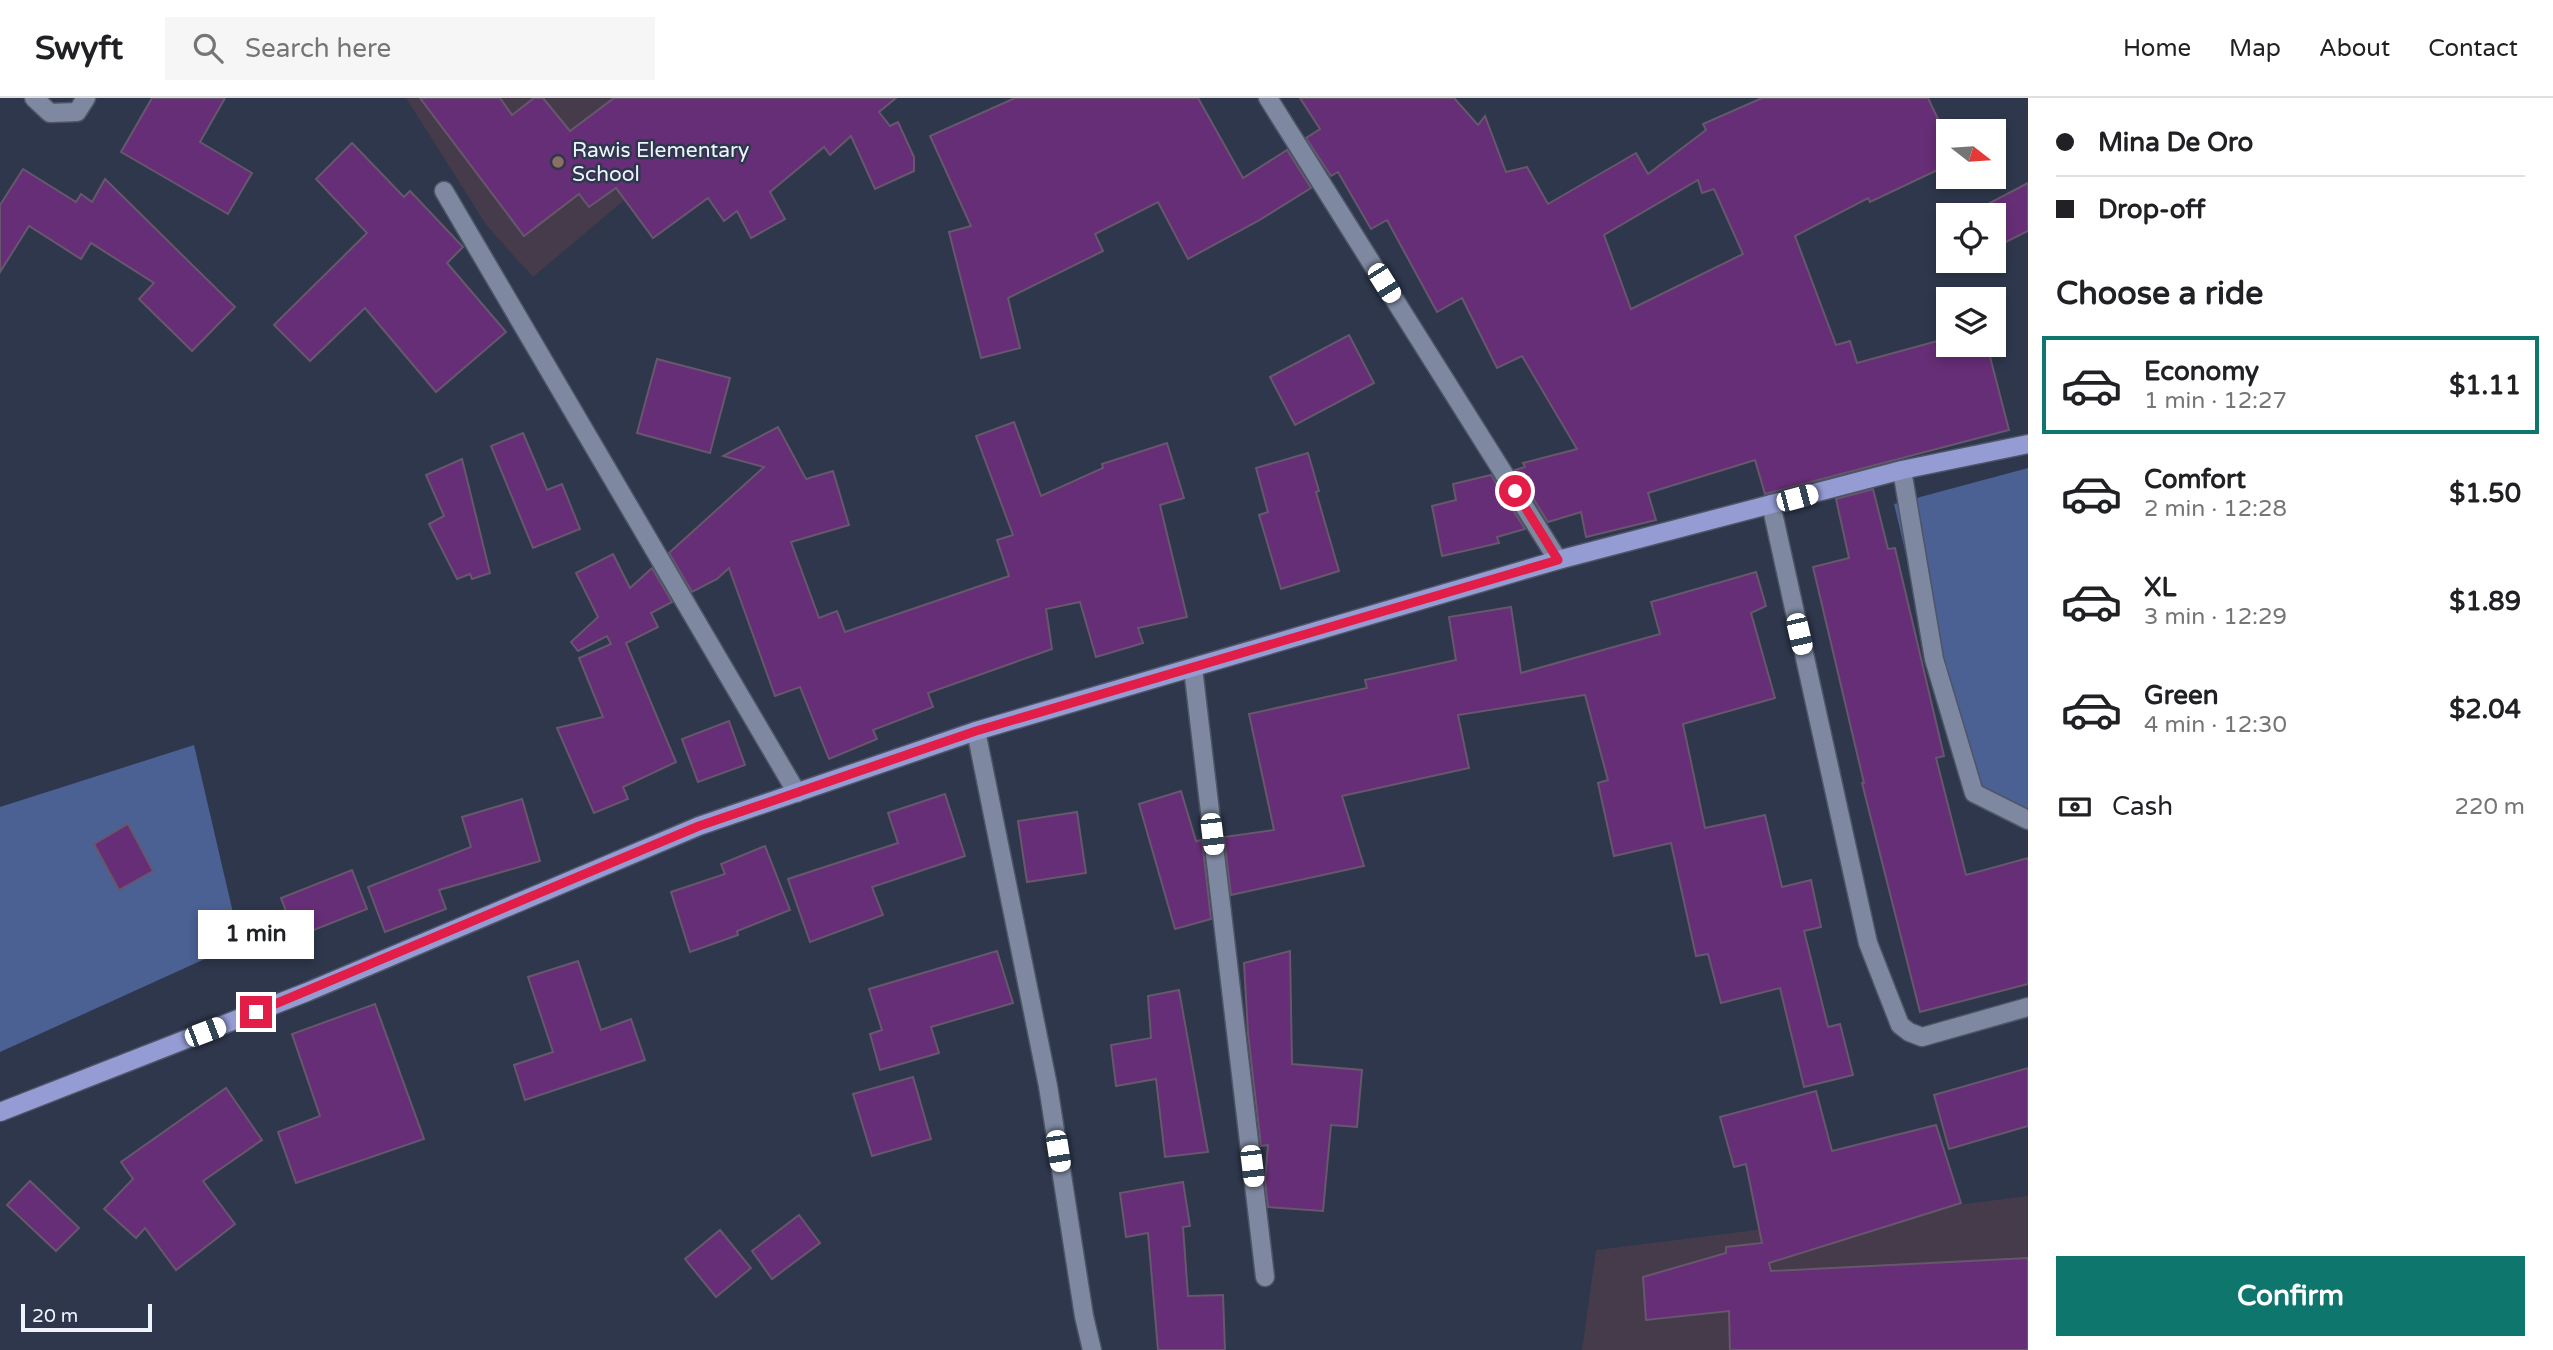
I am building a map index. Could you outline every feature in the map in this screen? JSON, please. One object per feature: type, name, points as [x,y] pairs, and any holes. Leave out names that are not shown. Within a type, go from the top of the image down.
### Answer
[{"type":"main road","points":[[0,1112],[307,992],[699,826],[976,731],[1558,560],[1902,470],[2028,444]]},
{"type":"street","points":[[34,98],[50,113],[77,112],[86,98]]},
{"type":"street","points":[[1268,98],[1558,560]]},
{"type":"street","points":[[444,191],[797,793]]},
{"type":"street","points":[[1902,470],[1934,659],[1974,793],[2028,820]]},
{"type":"street","points":[[1771,505],[1868,943],[1900,1024],[1909,1032],[1922,1037],[2028,1007]]},
{"type":"street","points":[[1193,668],[1265,1277]]},
{"type":"street","points":[[976,731],[1048,1086],[1084,1316],[1093,1350]]},
{"type":"shaded area","name":"Rawis Elementary School","points":[[406,98],[745,98],[533,277],[487,226]]},
{"type":"shaded area","points":[[2028,468],[2028,826],[1974,798],[1932,664],[1894,504]]},
{"type":"shaded area","points":[[194,745],[240,943],[0,1052],[0,807]]},
{"type":"shaded area","points":[[2028,1196],[2028,1350],[1582,1350],[1596,1250]]},
{"type":"building","points":[[152,98],[225,98],[200,142],[252,173],[228,214],[121,152]]},
{"type":"building","points":[[420,98],[500,98],[512,115],[534,98],[543,98],[570,131],[614,98],[896,98],[879,112],[890,126],[898,122],[914,157],[914,171],[875,189],[851,136],[830,155],[824,147],[770,192],[785,219],[751,238],[737,211],[724,221],[708,198],[653,238],[616,188],[589,207],[579,194],[524,236]]},
{"type":"building","points":[[1015,98],[1198,98],[1243,178],[1287,150],[1311,188],[1188,259],[1158,202],[1095,234],[1103,251],[1008,298],[1020,348],[981,358],[949,232],[971,226],[930,136]]},
{"type":"building","points":[[1300,98],[1454,98],[1478,125],[1485,116],[1506,172],[1527,167],[1548,204],[1636,153],[1648,174],[1706,130],[1703,124],[1762,98],[1928,98],[1938,119],[1936,171],[1870,202],[1868,198],[1795,236],[1836,345],[1850,341],[1857,363],[1936,341],[1936,357],[1990,357],[2009,430],[1765,494],[1755,460],[1648,493],[1656,520],[1586,537],[1581,512],[1548,522],[1515,470],[1525,467],[1523,463],[1577,449],[1522,356],[1497,368],[1462,298],[1437,312],[1387,220],[1371,229],[1338,172],[1331,176],[1306,138],[1320,129]],"holes":[[[1698,180],[1702,193],[1714,189],[1743,254],[1631,309],[1604,235]]]},
{"type":"building","points":[[352,143],[404,197],[410,191],[463,247],[447,263],[506,332],[436,392],[365,308],[310,361],[274,325],[367,233],[316,179]]},
{"type":"building","points":[[23,169],[76,202],[81,194],[92,202],[105,179],[235,307],[192,351],[139,299],[154,283],[91,243],[81,259],[29,226],[0,272],[0,205]]},
{"type":"building","points":[[2028,183],[2028,231],[2006,242],[2006,203],[1990,203]]},
{"type":"building","points":[[1349,335],[1374,383],[1295,425],[1270,377]]},
{"type":"building","points":[[657,359],[730,378],[710,453],[637,433]]},
{"type":"building","points":[[1014,422],[1041,496],[1103,468],[1102,464],[1167,443],[1184,498],[1160,505],[1187,617],[1138,628],[1143,643],[1096,657],[1080,602],[1046,609],[1052,649],[928,693],[933,707],[873,730],[877,739],[829,759],[800,687],[775,696],[729,568],[717,579],[692,592],[669,553],[764,467],[723,456],[778,427],[806,479],[833,471],[849,525],[791,542],[819,618],[837,611],[845,632],[1009,576],[997,540],[1013,535],[976,436]]},
{"type":"building","points":[[523,433],[547,490],[562,484],[580,529],[533,548],[491,446]]},
{"type":"building","points":[[1308,453],[1319,491],[1316,492],[1339,571],[1281,589],[1259,515],[1268,512],[1256,468]]},
{"type":"building","points":[[462,459],[490,573],[472,579],[470,574],[457,579],[429,524],[444,516],[426,475]]},
{"type":"building","points":[[1491,475],[1525,529],[1497,537],[1499,543],[1442,556],[1432,506],[1456,500],[1453,484]]},
{"type":"building","points":[[1873,489],[1888,549],[1895,548],[1944,756],[1936,758],[1966,875],[2028,858],[2028,984],[1920,1012],[1862,783],[1813,567],[1849,558],[1836,499]]},
{"type":"building","points":[[613,554],[630,588],[652,568],[672,602],[651,613],[658,627],[626,643],[676,762],[623,787],[628,799],[594,813],[557,728],[603,717],[579,658],[611,644],[607,636],[578,651],[571,642],[598,617],[576,573]]},
{"type":"building","points":[[1756,572],[1766,606],[1751,613],[1775,698],[1683,724],[1705,828],[1765,815],[1782,887],[1811,880],[1821,927],[1804,931],[1828,1027],[1840,1024],[1853,1075],[1804,1087],[1780,988],[1721,1003],[1708,954],[1696,956],[1671,843],[1614,856],[1598,783],[1608,780],[1585,695],[1458,715],[1469,768],[1342,796],[1364,866],[1231,895],[1224,837],[1274,830],[1249,714],[1367,688],[1365,680],[1456,660],[1449,617],[1511,607],[1521,673],[1660,634],[1651,602]]},
{"type":"building","points":[[729,721],[745,765],[698,782],[682,739]]},
{"type":"building","points":[[1181,791],[1196,841],[1202,840],[1211,919],[1175,929],[1139,804]]},
{"type":"building","points":[[945,794],[965,856],[872,887],[883,915],[810,942],[788,879],[898,843],[888,813]]},
{"type":"building","points":[[522,799],[540,861],[439,890],[446,909],[385,932],[368,887],[471,847],[462,817]]},
{"type":"building","points":[[1077,812],[1086,873],[1027,882],[1018,821]]},
{"type":"building","points":[[128,824],[153,871],[119,890],[94,844]]},
{"type":"building","points":[[765,846],[790,910],[737,931],[738,935],[690,952],[671,892],[725,874],[721,864]]},
{"type":"building","points":[[352,870],[367,909],[296,937],[281,898]]},
{"type":"building","points":[[997,951],[1013,1003],[931,1027],[939,1053],[880,1070],[870,1034],[882,1030],[869,989]]},
{"type":"building","points":[[1290,951],[1292,1064],[1362,1070],[1357,1127],[1331,1125],[1323,1211],[1268,1207],[1265,1180],[1268,1145],[1261,1146],[1248,1033],[1244,963]]},
{"type":"building","points":[[578,961],[601,1030],[631,1019],[645,1060],[525,1100],[514,1065],[553,1052],[528,977]]},
{"type":"building","points":[[1179,990],[1208,1152],[1165,1157],[1156,1079],[1116,1086],[1111,1045],[1151,1038],[1148,996]]},
{"type":"building","points":[[375,1004],[424,1139],[296,1183],[278,1132],[320,1116],[292,1034]]},
{"type":"building","points":[[2028,1068],[2028,1126],[1949,1149],[1934,1095]]},
{"type":"building","points":[[913,1077],[931,1139],[872,1156],[853,1094]]},
{"type":"building","points":[[226,1088],[262,1140],[203,1181],[235,1224],[176,1270],[145,1228],[136,1238],[104,1209],[133,1179],[121,1162]]},
{"type":"building","points":[[1816,1091],[1832,1151],[1936,1125],[1961,1203],[1769,1263],[1771,1271],[2028,1258],[2028,1350],[1730,1350],[1729,1311],[1646,1320],[1643,1277],[1726,1253],[1726,1247],[1762,1243],[1746,1164],[1734,1167],[1720,1117]]},
{"type":"building","points":[[30,1181],[79,1228],[56,1251],[7,1205]]},
{"type":"building","points":[[1183,1182],[1190,1226],[1183,1227],[1188,1296],[1223,1295],[1225,1350],[1158,1350],[1148,1233],[1126,1237],[1120,1193]]},
{"type":"building","points":[[799,1215],[820,1243],[772,1279],[752,1251]]},
{"type":"building","points":[[720,1230],[751,1268],[716,1297],[685,1259]]},
{"type":"place","name":"Rawis Elementary School","points":[[558,162]]},
{"type":"route","points":[[256,1012],[699,826],[976,731],[1558,560],[1515,491]]}]
